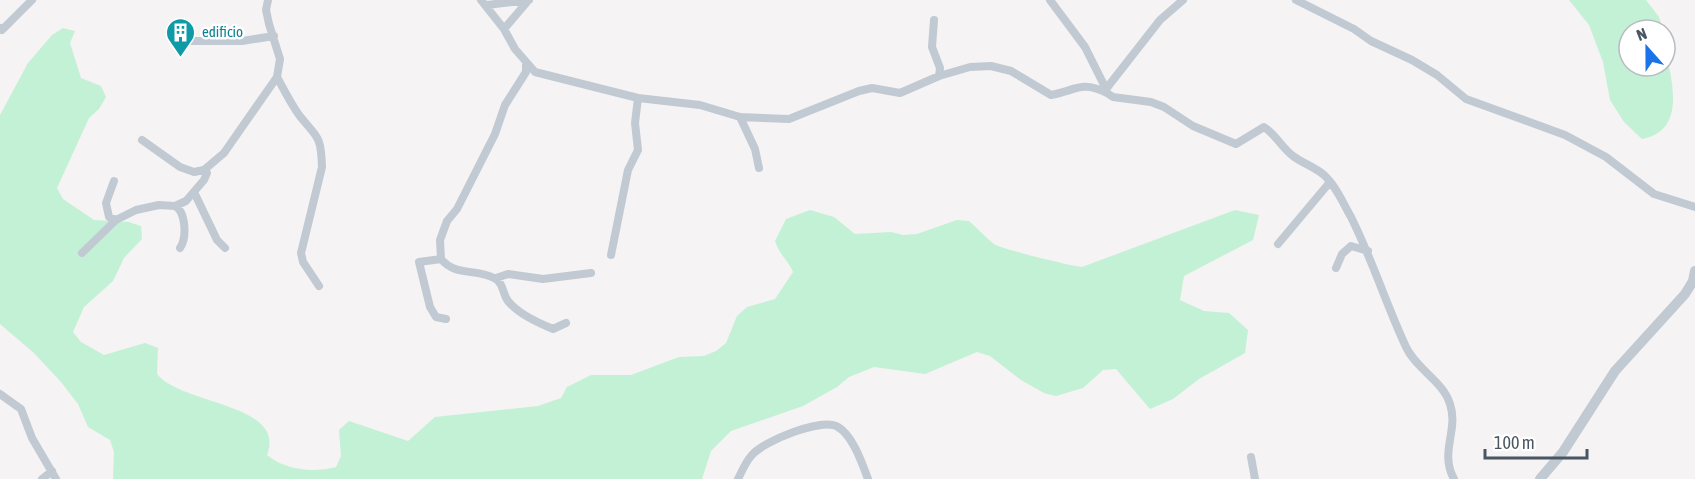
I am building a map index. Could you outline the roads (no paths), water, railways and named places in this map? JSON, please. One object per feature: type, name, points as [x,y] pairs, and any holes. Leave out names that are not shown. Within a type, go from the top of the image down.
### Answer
[{"type":"street","points":[[0,28],[2,30],[32,0]]},
{"type":"street","points":[[142,140],[180,167],[194,172],[204,170],[224,153],[277,77],[280,59],[266,9],[268,0]]},
{"type":"street","points":[[484,2],[529,0]]},
{"type":"street","points":[[504,29],[529,0]]},
{"type":"street","points":[[1050,0],[1085,47],[1107,91],[1113,97],[1151,102],[1164,107],[1193,126],[1236,144],[1264,128],[1272,132],[1291,155],[1324,175],[1343,202],[1368,250],[1406,348],[1417,365],[1444,392],[1451,404],[1452,424],[1446,458],[1454,479]]},
{"type":"street","points":[[1107,91],[1160,20],[1184,0]]},
{"type":"street","points":[[1296,0],[1354,29],[1371,41],[1413,60],[1466,99],[1565,135],[1606,157],[1654,194],[1695,207]]},
{"type":"street","points":[[484,2],[526,65],[545,76],[608,88],[638,98],[700,105],[740,117],[789,119],[859,91],[872,88],[900,93],[939,76],[970,67],[991,66],[1011,71],[1051,95],[1076,86],[1088,86],[1107,91]]},
{"type":"street","points":[[934,20],[932,46],[940,68],[939,76]]},
{"type":"street","points":[[185,40],[242,41],[274,36]]},
{"type":"street","points":[[441,260],[440,240],[447,221],[457,209],[495,134],[505,105],[526,72],[526,65]]},
{"type":"street","points":[[277,77],[300,116],[312,127],[319,140],[322,167],[301,253],[303,262],[319,286]]},
{"type":"street","points":[[611,255],[628,170],[638,150],[635,123],[638,98]]},
{"type":"street","points":[[740,117],[755,149],[759,168]]},
{"type":"street","points":[[175,206],[194,192],[204,180],[207,173],[204,170]]},
{"type":"street","points":[[114,182],[106,203],[109,218],[116,220]]},
{"type":"street","points":[[1278,244],[1329,182]]},
{"type":"street","points":[[194,192],[217,240],[225,248]]},
{"type":"street","points":[[82,253],[116,220],[136,210],[159,205],[175,206],[180,210],[185,241],[180,248]]},
{"type":"street","points":[[1336,268],[1342,254],[1351,246],[1368,250]]},
{"type":"street","points":[[446,319],[436,317],[430,307],[419,262],[441,260],[456,271],[481,273],[496,278],[502,285],[508,302],[535,322],[553,329],[566,324]]},
{"type":"street","points":[[1540,479],[1563,452],[1615,371],[1685,294],[1693,281],[1695,271]]},
{"type":"street","points":[[496,278],[508,274],[543,279],[591,273]]},
{"type":"street","points":[[1,397],[21,409],[32,438],[54,475],[42,479]]},
{"type":"street","points":[[738,479],[757,450],[788,434],[824,423],[840,428],[848,435],[868,479]]},
{"type":"street","points":[[1251,457],[1255,479]]},
{"type":"place","name":"edificio","points":[[181,58]]}]
